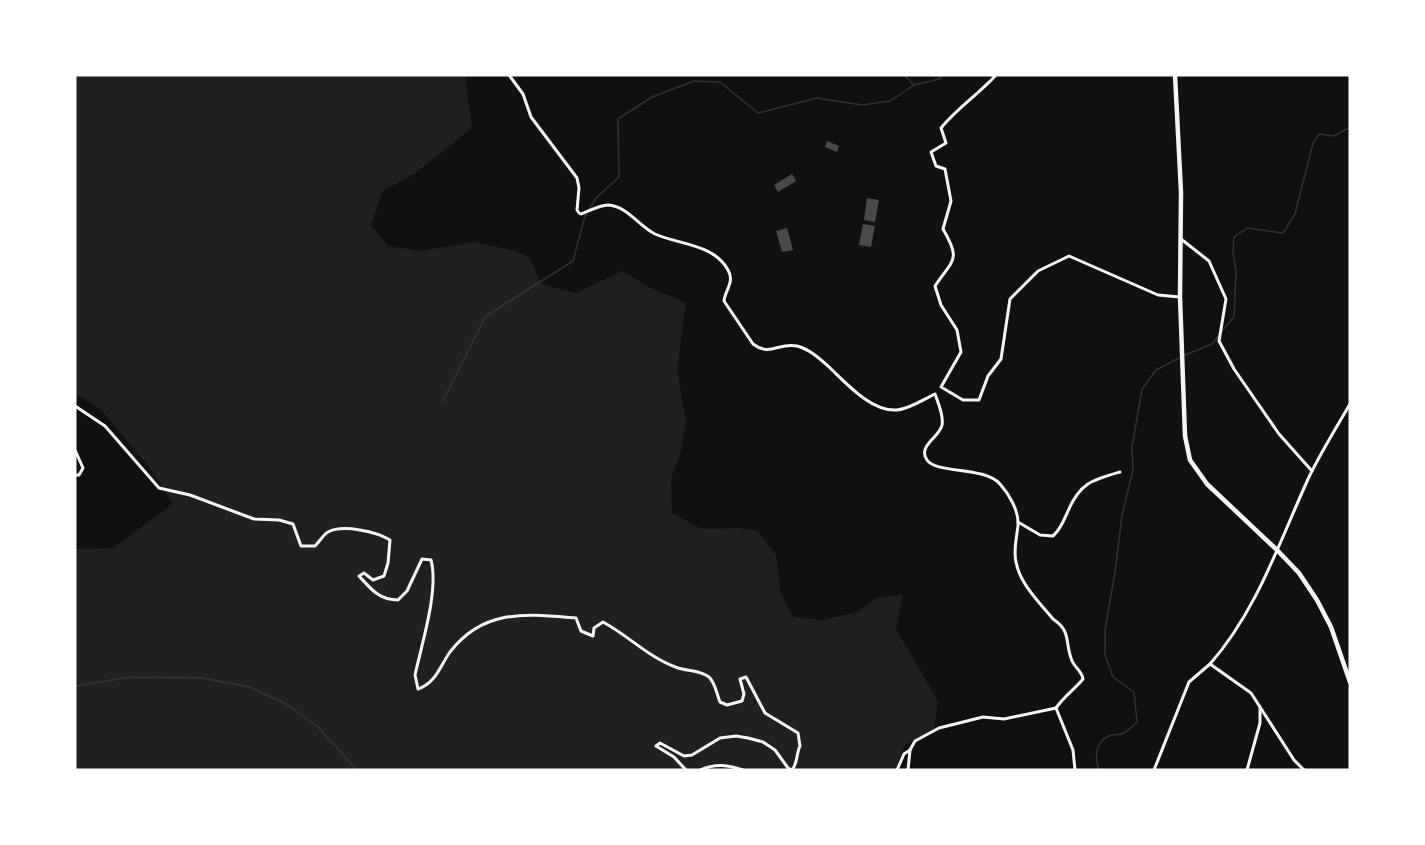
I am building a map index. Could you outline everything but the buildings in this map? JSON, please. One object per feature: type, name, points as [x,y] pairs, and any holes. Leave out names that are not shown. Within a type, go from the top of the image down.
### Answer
[{"type":"highway","points":[[1175,75],[1181,192],[1180,297],[1184,404],[1186,444],[1190,460],[1200,477],[1299,573],[1317,600],[1330,627],[1350,682]]},
{"type":"street","points":[[509,75],[523,94],[531,117],[577,178],[579,188],[577,210],[579,213],[606,205],[614,206],[654,233],[711,252],[730,272],[731,280],[724,301],[753,344],[766,351],[780,346],[798,346],[817,356],[870,402],[887,409],[898,410],[935,394],[962,352],[957,330],[941,305],[935,286],[954,259],[955,248],[943,228],[951,201],[945,168],[936,166],[931,152],[946,143],[941,128],[949,118],[996,75]]},
{"type":"street","points":[[1181,238],[1209,261],[1226,299],[1220,341],[1234,369],[1279,434],[1312,471]]},
{"type":"street","points":[[941,387],[963,400],[979,400],[988,376],[1000,359],[1010,299],[1038,271],[1069,256],[1158,295],[1180,297]]},
{"type":"street","points":[[908,770],[910,750],[915,741],[939,728],[983,717],[1004,719],[1056,708],[1069,691],[1077,687],[1083,676],[1071,661],[1069,639],[1059,623],[1053,619],[1024,582],[1016,562],[1018,522],[1009,496],[999,482],[986,474],[942,467],[927,460],[925,452],[927,446],[940,432],[943,424],[935,394]]},
{"type":"street","points":[[1154,770],[1189,682],[1222,650],[1245,612],[1273,562],[1312,471],[1350,404]]},
{"type":"street","points":[[75,406],[105,426],[159,488],[190,495],[254,519],[279,520],[293,524],[302,546],[315,546],[328,532],[343,529],[380,534],[390,540],[388,563],[384,576],[373,580],[364,573],[358,576],[376,595],[385,600],[398,600],[407,591],[422,559],[431,560],[435,573],[434,589],[415,675],[418,689],[428,686],[450,653],[465,636],[482,623],[502,617],[541,615],[576,618],[581,631],[593,636],[594,628],[603,622],[622,632],[657,659],[680,669],[708,676],[713,682],[720,702],[727,705],[742,701],[744,694],[740,679],[746,677],[765,713],[798,733],[800,746],[792,770],[775,750],[763,742],[748,738],[735,736],[720,738],[692,755],[684,756],[660,743],[656,746],[674,757],[686,770]]},
{"type":"street","points":[[75,450],[83,468],[79,475],[75,475]]},
{"type":"street","points":[[1018,522],[1040,535],[1053,536],[1063,523],[1075,496],[1084,486],[1093,480],[1120,472]]},
{"type":"street","points":[[1210,664],[1251,693],[1294,760],[1304,770]]},
{"type":"street","points":[[1247,770],[1260,723],[1260,706]]},
{"type":"street","points":[[1056,708],[1073,750],[1075,770]]},
{"type":"street","points":[[897,770],[904,753],[910,750]]},
{"type":"street","points":[[700,770],[711,765],[725,765],[744,770]]},
{"type":"shaded area","points":[[75,75],[465,75],[472,128],[414,174],[383,191],[371,225],[388,246],[420,251],[476,242],[515,251],[530,257],[541,284],[576,293],[622,271],[651,288],[686,303],[677,369],[686,421],[681,451],[671,479],[672,513],[702,529],[739,528],[758,531],[776,555],[781,593],[793,617],[822,620],[858,612],[876,598],[903,594],[896,629],[938,701],[934,729],[905,745],[895,770],[75,770],[75,549],[113,548],[173,504],[150,468],[101,410],[75,393]]},
{"type":"waterway","points":[[904,75],[914,85]]},
{"type":"waterway","points":[[442,402],[486,316],[573,261],[585,216],[596,198],[619,177],[618,119],[652,97],[694,81],[720,82],[758,113],[817,98],[862,105],[890,101],[914,85],[940,79],[941,75]]},
{"type":"waterway","points":[[1222,331],[1234,317],[1236,272],[1234,237],[1247,228],[1283,233],[1295,214],[1313,143],[1319,134],[1334,136],[1350,127]]},
{"type":"waterway","points":[[1185,355],[1212,344],[1219,335]]},
{"type":"waterway","points":[[1099,770],[1097,754],[1103,740],[1112,735],[1124,733],[1137,722],[1134,692],[1113,677],[1105,655],[1105,630],[1122,515],[1133,470],[1132,447],[1142,389],[1156,370],[1181,357]]},
{"type":"waterway","points":[[75,686],[132,677],[202,678],[250,687],[286,704],[317,726],[357,770]]}]
